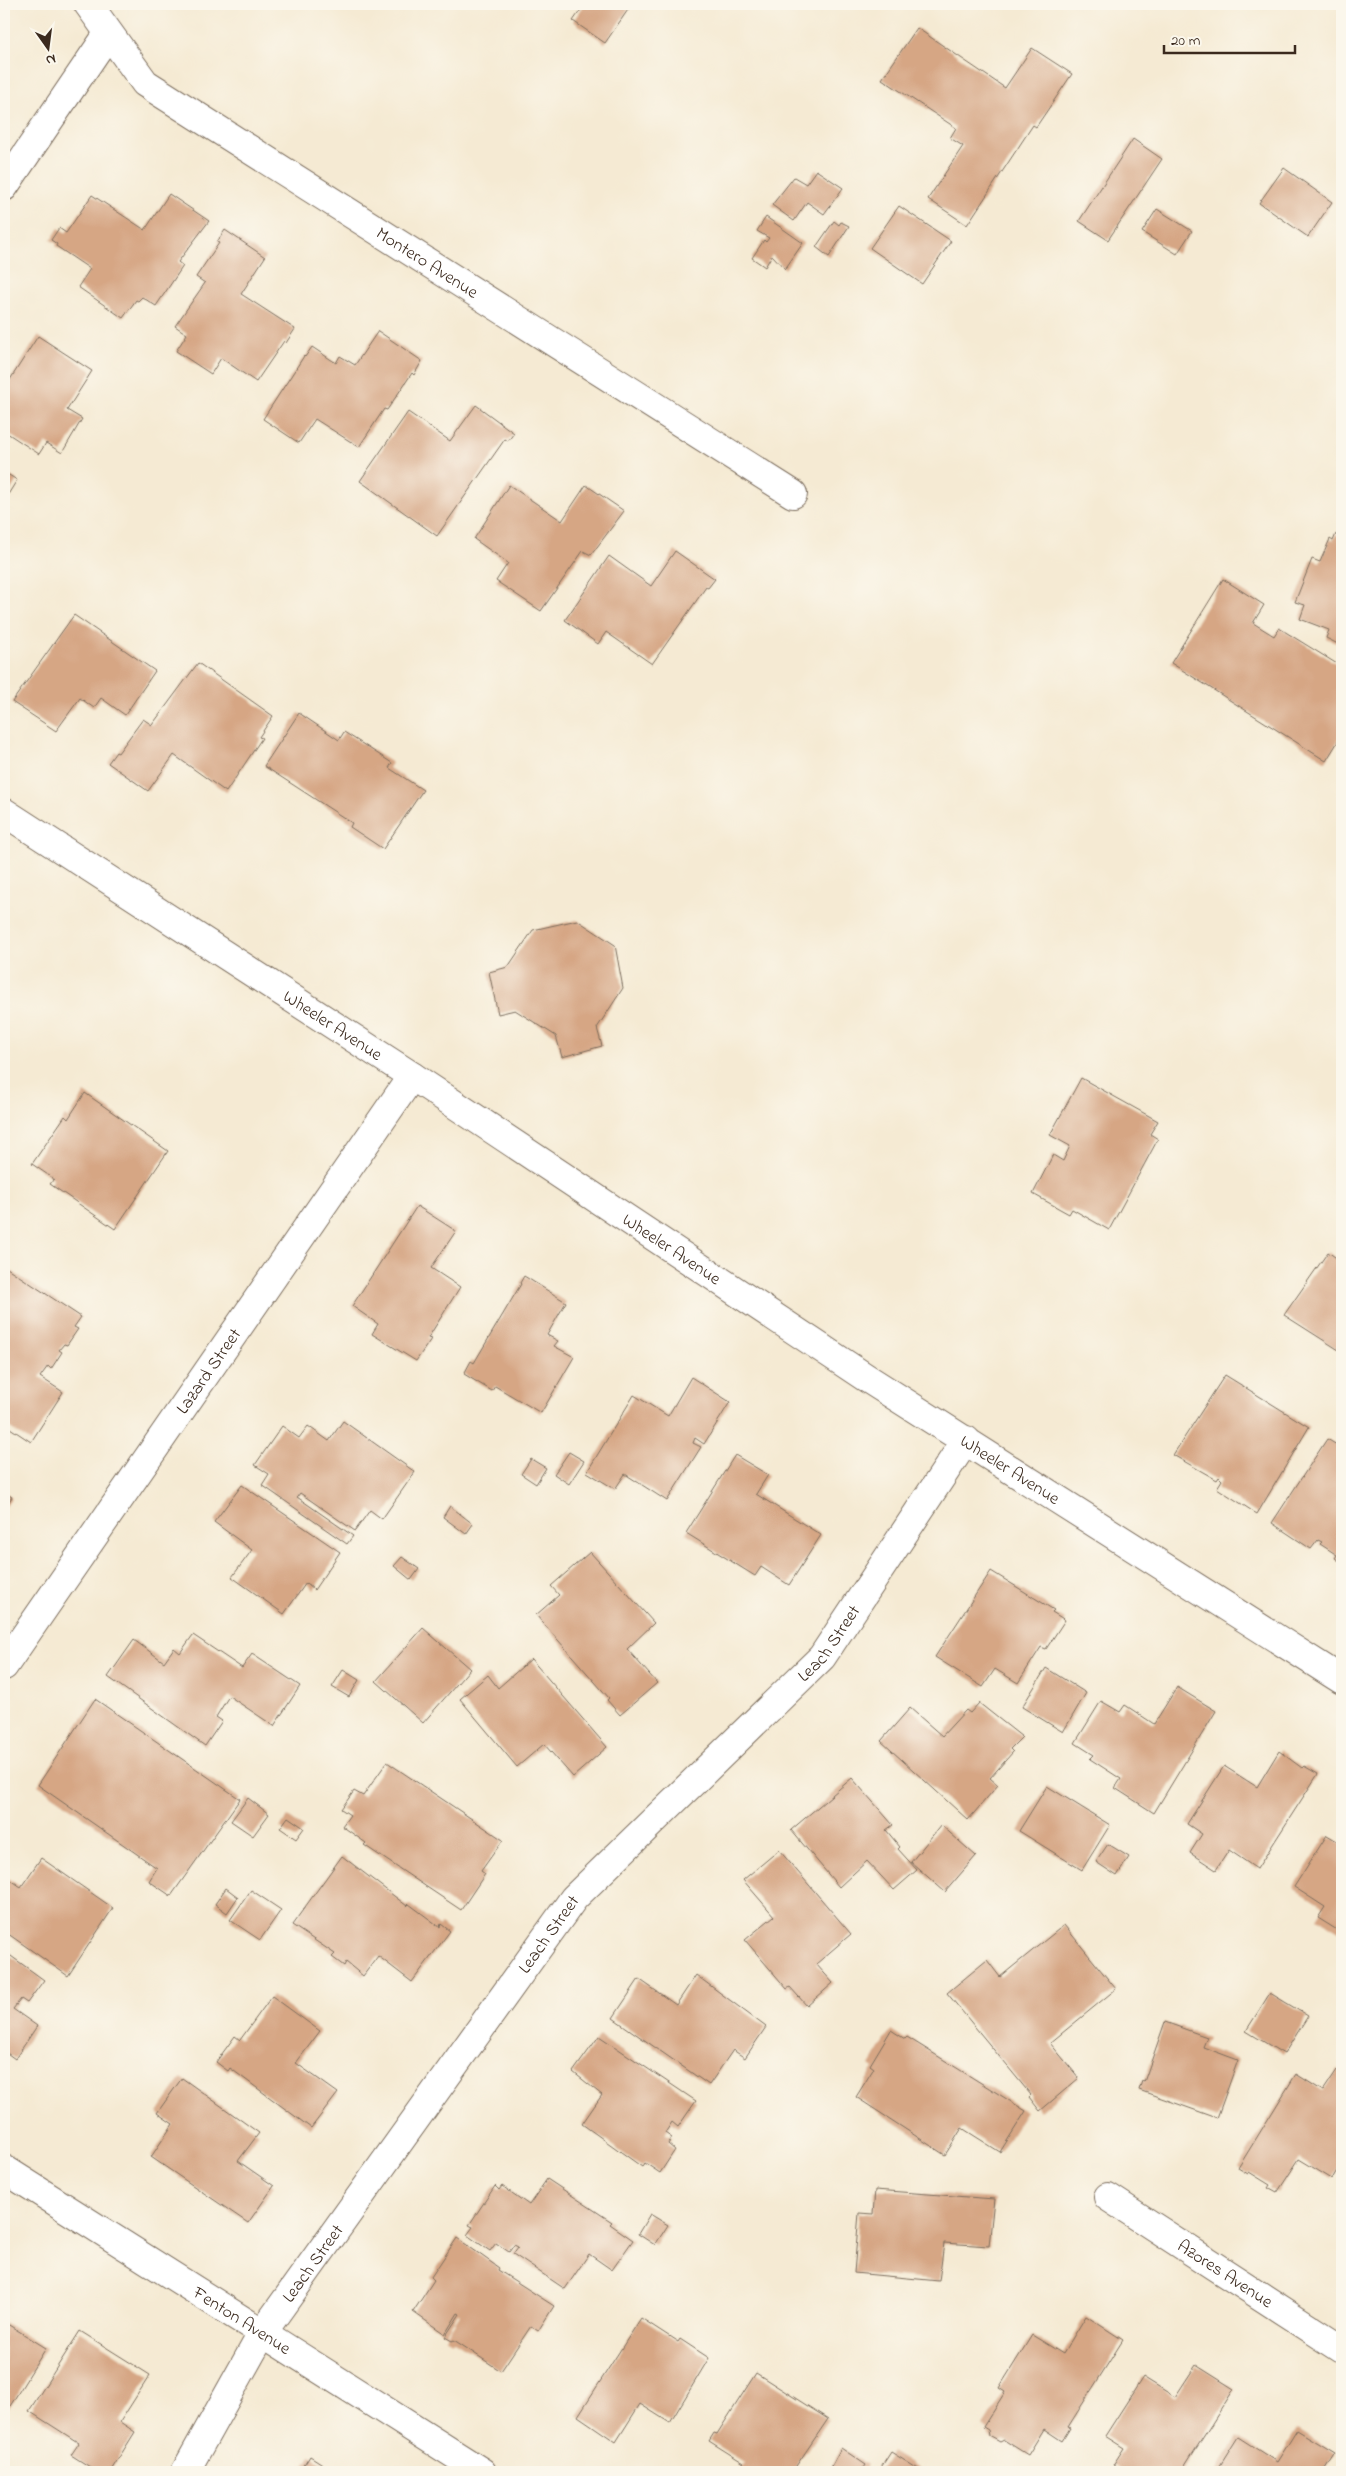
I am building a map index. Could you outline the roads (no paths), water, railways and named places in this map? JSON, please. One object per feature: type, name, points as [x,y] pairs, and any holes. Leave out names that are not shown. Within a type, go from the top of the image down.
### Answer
[{"type":"street","name":"Montero Avenue","points":[[88,4],[145,83],[793,494]]},
{"type":"street","points":[[4,187],[108,34]]},
{"type":"street","name":"Wheeler Avenue","points":[[4,812],[412,1076],[865,1377],[1342,1680]]},
{"type":"street","name":"Lazard Street","points":[[4,1666],[412,1076]]},
{"type":"street","name":"Leach Street","points":[[185,2472],[263,2332],[574,1898],[822,1656],[966,1440]]},
{"type":"street","name":"Fenton Avenue","points":[[4,2169],[482,2472]]},
{"type":"street","name":"Azores Avenue","points":[[1108,2197],[1342,2349]]}]
